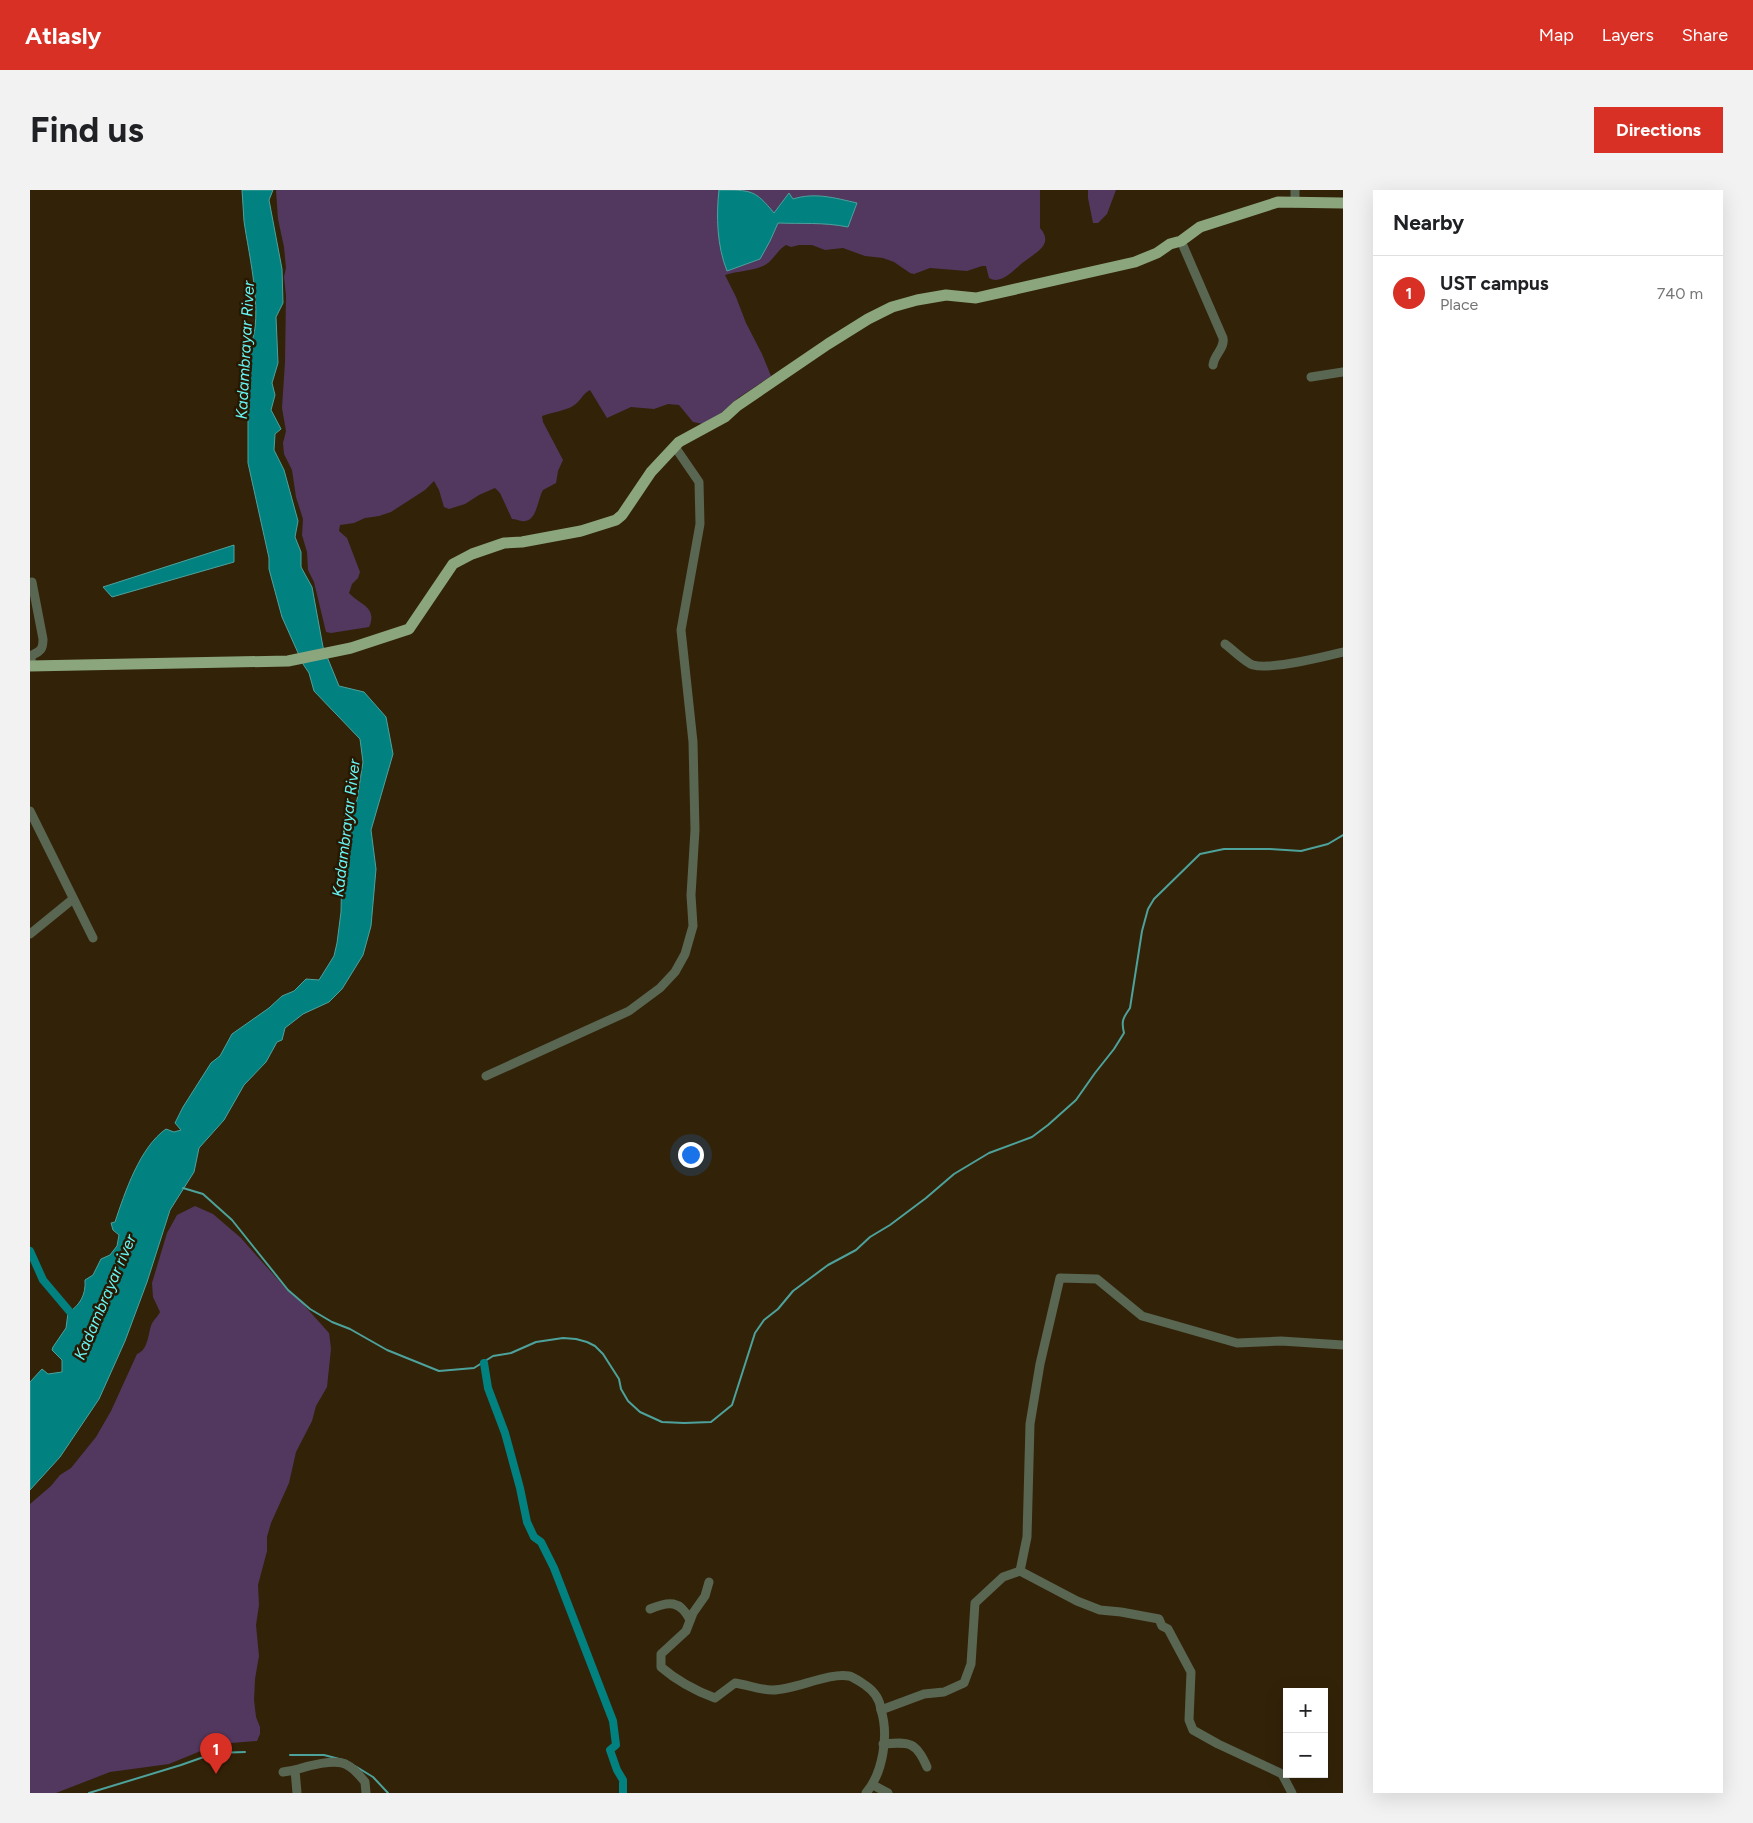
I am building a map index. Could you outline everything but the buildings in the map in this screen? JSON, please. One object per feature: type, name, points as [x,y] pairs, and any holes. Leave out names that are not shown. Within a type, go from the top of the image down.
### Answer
[{"type":"main road","points":[[30,660],[191,664],[288,660],[351,648],[409,629],[452,564],[490,546],[581,531],[616,520],[622,516],[651,472],[679,442],[725,417],[737,406],[828,344],[892,308],[917,300],[946,295],[976,298],[1044,282],[1089,274],[1135,262],[1156,253],[1170,244],[1181,241],[1200,227],[1278,202],[1343,203]]},
{"type":"street","points":[[1294,203],[1295,190]]},
{"type":"street","points":[[1181,241],[1223,338],[1223,346],[1213,358],[1213,365]]},
{"type":"street","points":[[1311,377],[1343,372]]},
{"type":"street","points":[[486,1076],[629,1010],[660,988],[675,972],[686,954],[693,926],[691,895],[694,810],[693,742],[681,630],[700,524],[699,482],[675,447]]},
{"type":"street","points":[[30,660],[43,648],[32,582]]},
{"type":"street","points":[[1225,644],[1253,665],[1273,665],[1312,660],[1343,652]]},
{"type":"street","points":[[30,811],[93,938]]},
{"type":"street","points":[[30,934],[73,899]]},
{"type":"street","points":[[1020,1571],[1027,1537],[1030,1424],[1040,1364],[1060,1278],[1097,1279],[1142,1316],[1238,1343],[1280,1341],[1343,1345]]},
{"type":"street","points":[[881,1710],[924,1694],[944,1692],[964,1683],[971,1664],[975,1604],[1003,1577],[1020,1571],[1077,1601],[1100,1610],[1158,1619],[1162,1626],[1168,1629],[1191,1672],[1189,1720],[1193,1730],[1232,1751],[1276,1770],[1282,1774],[1292,1793]]},
{"type":"street","points":[[709,1582],[705,1596],[690,1620],[686,1631],[661,1654],[661,1667],[670,1675],[716,1698],[735,1683],[774,1690],[845,1675],[851,1676],[874,1690],[885,1724],[880,1769],[873,1785],[866,1793]]},
{"type":"street","points":[[650,1609],[665,1603],[673,1603],[686,1613],[690,1620]]},
{"type":"street","points":[[883,1744],[903,1742],[912,1745],[922,1755],[927,1767]]},
{"type":"street","points":[[283,1772],[311,1764],[341,1762],[349,1765],[365,1782],[366,1793]]},
{"type":"street","points":[[295,1770],[298,1793]]},
{"type":"street","points":[[873,1785],[888,1793]]},
{"type":"shaded area","points":[[276,190],[1040,190],[1040,228],[1044,234],[1045,243],[1039,251],[999,280],[989,278],[986,266],[967,271],[930,268],[914,274],[883,258],[865,256],[843,248],[825,250],[812,245],[791,247],[786,245],[765,265],[756,269],[725,275],[771,376],[703,424],[693,422],[679,405],[668,404],[654,409],[631,407],[607,418],[590,390],[573,406],[542,416],[543,422],[563,460],[558,471],[556,483],[543,490],[535,513],[529,520],[512,519],[500,493],[495,488],[465,504],[449,509],[444,507],[434,481],[425,490],[391,512],[365,518],[354,523],[340,525],[339,531],[347,538],[360,572],[358,578],[352,584],[349,593],[370,611],[371,620],[369,627],[331,633],[326,632],[314,582],[308,570],[307,552],[302,535],[303,519],[296,497],[292,470],[284,454],[283,443],[286,431],[282,408],[285,362],[286,296],[284,277],[286,268],[278,219]]},
{"type":"shaded area","points":[[1088,190],[1116,190],[1107,214],[1098,223],[1093,223]]},
{"type":"shaded area","points":[[195,1206],[213,1214],[241,1238],[288,1291],[303,1304],[329,1333],[330,1340],[331,1349],[327,1387],[316,1406],[312,1421],[296,1452],[289,1483],[271,1523],[267,1537],[267,1551],[258,1585],[259,1605],[256,1625],[259,1656],[254,1700],[260,1734],[257,1741],[231,1743],[208,1748],[169,1764],[110,1772],[56,1793],[30,1793],[30,1504],[51,1486],[60,1475],[71,1468],[96,1437],[111,1411],[137,1354],[145,1346],[152,1324],[160,1312],[153,1297],[152,1283],[167,1233],[177,1215]]},
{"type":"water","points":[[242,190],[273,190],[269,200],[282,269],[283,303],[276,317],[278,363],[272,383],[275,395],[271,410],[281,429],[275,434],[274,450],[284,470],[298,521],[295,537],[301,552],[301,567],[312,587],[323,647],[339,686],[364,692],[386,717],[393,754],[371,830],[376,869],[371,926],[363,955],[342,989],[329,1002],[303,1014],[285,1028],[282,1040],[277,1042],[266,1062],[244,1085],[224,1120],[199,1148],[194,1172],[170,1210],[147,1282],[125,1341],[99,1399],[60,1457],[30,1490],[30,1382],[42,1369],[48,1374],[62,1372],[62,1360],[52,1350],[53,1347],[66,1328],[68,1313],[76,1307],[81,1299],[85,1280],[93,1275],[101,1259],[110,1255],[117,1246],[119,1235],[113,1230],[111,1223],[115,1222],[134,1171],[141,1158],[148,1147],[166,1129],[174,1132],[181,1130],[175,1123],[183,1107],[211,1063],[220,1056],[232,1034],[269,1008],[282,996],[294,991],[306,979],[319,980],[334,956],[337,943],[341,912],[343,819],[357,800],[363,762],[360,739],[314,691],[309,673],[282,617],[269,569],[269,558],[248,463],[248,415],[239,401],[244,377],[245,353],[252,342],[256,309],[255,290],[244,221]]},
{"type":"water","points":[[719,190],[739,190],[752,193],[762,200],[774,213],[789,193],[793,199],[817,196],[857,203],[848,227],[778,223],[760,259],[727,271],[718,231]]},
{"type":"water","points":[[234,545],[234,562],[112,597],[103,587]]},
{"type":"waterway","points":[[183,1188],[203,1194],[232,1220],[288,1290],[310,1309],[387,1350],[439,1371],[474,1368],[493,1356],[511,1353],[536,1342],[563,1338],[576,1339],[595,1346],[603,1354],[619,1379],[621,1389],[628,1401],[640,1412],[662,1422],[711,1422],[732,1405],[755,1333],[764,1320],[778,1309],[793,1291],[828,1265],[856,1250],[870,1237],[890,1225],[926,1198],[954,1174],[989,1153],[1032,1137],[1076,1100],[1124,1033],[1123,1020],[1130,1008],[1142,931],[1148,909],[1154,899],[1200,854],[1224,849],[1301,851],[1328,844],[1343,835]]},
{"type":"waterway","points":[[30,1251],[43,1280],[76,1319]]},
{"type":"waterway","points":[[484,1363],[488,1388],[505,1433],[527,1522],[534,1537],[541,1542],[554,1568],[613,1721],[616,1745],[610,1750],[617,1770],[623,1780],[623,1793]]},
{"type":"waterway","points":[[89,1793],[215,1753],[245,1752]]},
{"type":"waterway","points":[[290,1755],[324,1755],[347,1761]]},
{"type":"waterway","points":[[355,1766],[373,1777],[388,1793]]},
{"type":"place","name":"UST campus","points":[[216,1774]]},
{"type":"water label","name":"Kadambrayar River","points":[[245,350]]},
{"type":"water label","name":"Kadambrayar River","points":[[346,828]]},
{"type":"water label","name":"Kadambrayar river","points":[[105,1297]]}]
